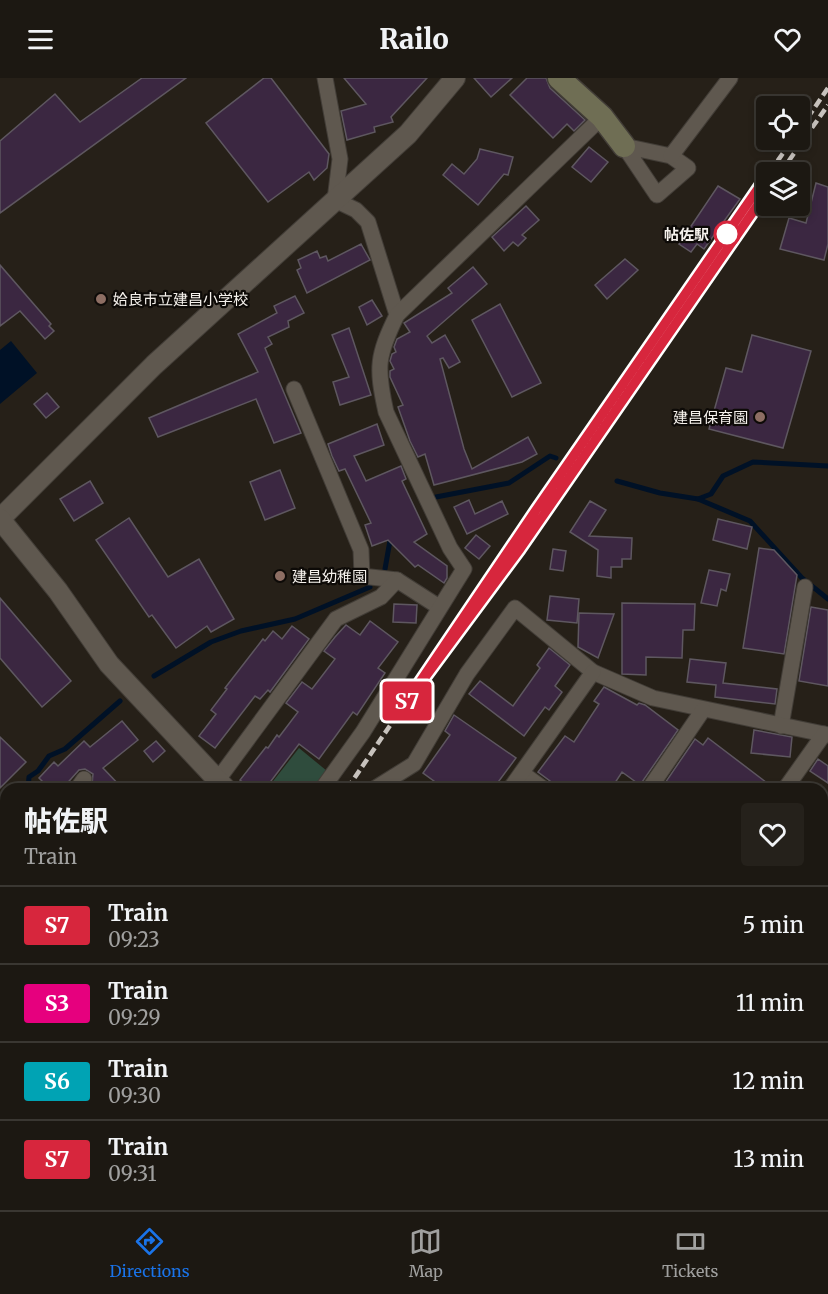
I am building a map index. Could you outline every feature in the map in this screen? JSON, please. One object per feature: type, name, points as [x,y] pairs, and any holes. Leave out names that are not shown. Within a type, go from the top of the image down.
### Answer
[{"type":"main road","points":[[559,78],[602,117],[624,146]]},
{"type":"street","points":[[325,78],[340,159],[335,200]]},
{"type":"street","points":[[215,783],[109,664],[58,591],[0,519],[154,365],[408,134],[455,78]]},
{"type":"street","points":[[671,156],[730,78]]},
{"type":"street","points":[[326,783],[363,732],[464,570],[450,548],[386,412],[381,389],[381,346],[397,315],[602,117]]},
{"type":"street","points":[[624,146],[671,156],[688,168],[657,195],[624,146]]},
{"type":"street","points":[[335,200],[356,210],[368,222],[397,315]]},
{"type":"street","points":[[294,389],[361,550],[362,576],[397,580],[440,607]]},
{"type":"street","points":[[220,783],[336,619],[381,597],[397,580]]},
{"type":"street","points":[[781,726],[805,587]]},
{"type":"street","points":[[384,783],[414,764],[467,674],[514,608],[593,672],[653,698],[826,735],[790,783]]},
{"type":"street","points":[[514,783],[593,672]]},
{"type":"street","points":[[653,783],[703,710]]},
{"type":"street","points":[[522,772],[536,783]]},
{"type":"green space","points":[[299,748],[327,771],[318,783],[272,783]]},
{"type":"water","points":[[11,341],[37,373],[0,404],[0,350]]},
{"type":"building","points":[[142,78],[186,78],[0,213],[0,141],[55,94],[80,122]]},
{"type":"building","points":[[264,78],[271,78],[329,154],[327,168],[314,180],[309,172],[268,202],[206,123]]},
{"type":"building","points":[[344,78],[427,78],[391,117],[393,122],[374,127],[375,132],[347,140],[341,111],[366,104]]},
{"type":"building","points":[[474,78],[512,78],[491,97]]},
{"type":"building","points":[[527,78],[546,78],[550,88],[585,120],[574,131],[567,124],[553,138],[510,95]]},
{"type":"building","points":[[589,147],[608,162],[591,182],[572,167]]},
{"type":"building","points":[[480,149],[513,157],[508,175],[504,174],[478,205],[443,175],[452,164],[464,174],[477,159]]},
{"type":"building","points":[[816,183],[828,187],[828,244],[824,260],[780,249],[789,218],[806,223],[808,216],[810,216]]},
{"type":"building","name":"帖佐駅","points":[[718,186],[740,199],[704,249],[697,244],[691,252],[679,244]]},
{"type":"building","points":[[526,206],[539,220],[522,235],[526,238],[518,246],[513,242],[504,251],[492,237]]},
{"type":"building","points":[[361,244],[370,260],[307,293],[297,270],[301,268],[298,260],[317,251],[320,258],[326,256],[328,261]]},
{"type":"building","points":[[625,259],[638,270],[607,299],[595,285]]},
{"type":"building","points":[[0,265],[51,324],[49,326],[54,331],[45,339],[20,311],[0,326]]},
{"type":"building","points":[[473,267],[487,284],[427,336],[432,343],[445,335],[460,362],[449,368],[443,358],[440,359],[464,449],[472,469],[528,437],[537,454],[522,462],[434,485],[425,454],[418,457],[410,441],[398,407],[403,405],[390,377],[390,371],[394,369],[390,361],[392,354],[396,352],[394,347],[397,339],[410,332],[404,323],[452,293],[448,288]]},
{"type":"building","points":[[295,296],[304,313],[288,321],[289,327],[268,337],[272,344],[265,348],[301,433],[274,443],[256,399],[158,437],[149,418],[258,372],[238,334],[277,313],[274,306]]},
{"type":"building","points":[[372,300],[382,316],[367,325],[359,307]]},
{"type":"building","points":[[500,304],[541,383],[512,397],[472,320]]},
{"type":"building","points":[[349,328],[371,395],[340,405],[333,382],[349,377],[332,335]]},
{"type":"building","points":[[752,335],[811,351],[783,448],[709,429],[726,368],[742,372]]},
{"type":"building","points":[[47,393],[59,407],[46,418],[34,404]]},
{"type":"building","points":[[377,424],[384,445],[354,456],[366,481],[401,466],[406,479],[402,481],[427,534],[414,542],[447,566],[447,578],[444,583],[418,565],[415,567],[388,540],[372,546],[365,525],[371,523],[345,469],[339,471],[332,456],[328,444]]},
{"type":"building","points":[[280,470],[295,508],[265,520],[250,482]]},
{"type":"building","points":[[90,481],[103,503],[74,521],[60,499]]},
{"type":"building","points":[[469,500],[475,514],[502,501],[508,514],[467,534],[454,507]]},
{"type":"building","points":[[590,501],[606,510],[589,536],[632,538],[631,559],[622,559],[622,567],[611,567],[611,578],[597,576],[598,550],[570,532]]},
{"type":"building","points":[[129,518],[168,577],[199,559],[234,619],[211,632],[207,626],[176,648],[152,615],[149,617],[96,540]]},
{"type":"building","points":[[718,519],[752,527],[747,549],[713,540]]},
{"type":"building","points":[[476,535],[490,546],[479,559],[465,548]]},
{"type":"building","points":[[759,548],[774,550],[797,575],[784,654],[743,648]]},
{"type":"building","points":[[553,549],[566,551],[563,571],[550,569]]},
{"type":"building","points":[[709,570],[730,574],[726,591],[721,589],[717,606],[701,603]]},
{"type":"building","points":[[550,596],[579,599],[577,623],[547,620]]},
{"type":"building","points":[[0,598],[71,681],[42,707],[0,658]]},
{"type":"building","points":[[622,603],[695,604],[694,630],[683,630],[682,658],[646,657],[646,675],[622,674]]},
{"type":"building","points":[[394,604],[417,605],[416,623],[393,622]]},
{"type":"building","points":[[811,607],[828,610],[828,686],[799,681]]},
{"type":"building","points":[[579,613],[614,614],[598,658],[578,647]]},
{"type":"building","points":[[370,621],[398,642],[378,668],[385,673],[357,715],[353,712],[319,759],[299,744],[270,783],[244,783],[240,780],[298,712],[286,703],[302,682],[312,689],[335,659],[324,651],[335,637],[346,625],[360,635]]},
{"type":"building","points":[[292,626],[309,639],[270,692],[268,690],[260,699],[255,696],[215,748],[199,736],[216,714],[211,710],[263,639],[265,641],[273,631],[282,639]]},
{"type":"building","points":[[549,648],[570,665],[555,686],[562,692],[549,710],[545,707],[524,736],[469,694],[480,681],[513,706],[540,668],[537,665]]},
{"type":"building","points":[[690,659],[726,663],[723,683],[777,689],[775,704],[715,697],[716,685],[687,682]]},
{"type":"building","points":[[604,687],[637,705],[639,703],[645,705],[678,730],[641,783],[637,783],[622,772],[615,783],[553,783],[538,772],[565,736],[574,742],[599,704],[594,701]]},
{"type":"building","points":[[454,715],[516,758],[497,783],[437,783],[423,773],[450,735],[445,731]]},
{"type":"building","points":[[122,721],[138,740],[103,768],[117,783],[92,783],[93,774],[85,769],[79,770],[67,783],[44,783],[39,778],[54,762],[58,766],[84,741],[90,747]]},
{"type":"building","points":[[754,730],[792,737],[790,757],[751,753]]},
{"type":"building","points":[[0,737],[26,762],[5,783],[0,783]]},
{"type":"building","points":[[708,738],[767,783],[665,783],[695,739],[703,745]]},
{"type":"building","points":[[156,741],[165,751],[153,762],[144,751]]},
{"type":"building","points":[[818,759],[828,766],[828,783],[810,771]]},
{"type":"waterway","points":[[436,497],[509,483],[550,456],[556,458]]},
{"type":"waterway","points":[[617,481],[660,493],[698,499],[711,494],[723,476],[753,462],[828,466]]},
{"type":"waterway","points":[[698,499],[750,521],[802,578],[828,599]]},
{"type":"waterway","points":[[385,569],[391,535]]},
{"type":"waterway","points":[[154,676],[211,642],[241,631],[295,619],[370,587]]},
{"type":"waterway","points":[[28,783],[29,777],[38,771],[49,756],[65,749],[120,701]]},
{"type":"railway","points":[[810,114],[828,88]]},
{"type":"railway","points":[[788,162],[828,105]]},
{"type":"railway","points":[[777,162],[785,150]]},
{"type":"railway","points":[[351,783],[756,191]]},
{"type":"railway","points":[[717,264],[756,207]]},
{"type":"train","name":"S7","points":[[756,191],[403,707],[520,549],[756,207]]},
{"type":"place","name":"帖佐駅","points":[[727,234]]},
{"type":"place","name":"姶良市立建昌小学校","points":[[101,299]]},
{"type":"place","name":"建昌保育園","points":[[760,417]]},
{"type":"place","name":"建昌幼稚園","points":[[280,576]]}]
